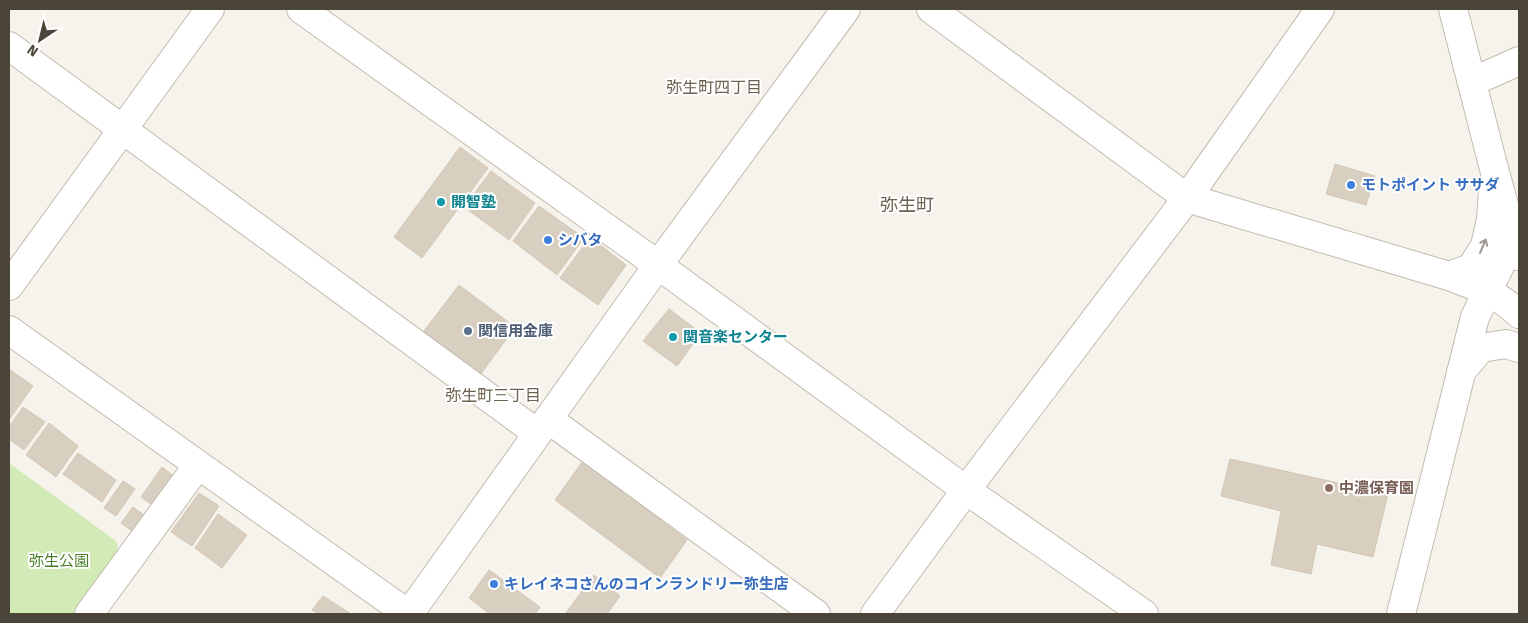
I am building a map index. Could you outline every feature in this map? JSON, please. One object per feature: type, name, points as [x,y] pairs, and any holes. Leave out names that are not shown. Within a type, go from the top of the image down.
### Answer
[{"type":"street","points":[[9,286],[210,9]]},
{"type":"street","points":[[301,9],[658,265],[966,490],[1144,614]]},
{"type":"street","points":[[9,330],[408,614],[658,265],[846,9]]},
{"type":"street","points":[[932,9],[1187,198],[1449,276],[1488,291],[1519,314]]},
{"type":"street","points":[[875,614],[966,490],[1187,198],[1320,9]]},
{"type":"street","points":[[1401,614],[1475,317],[1488,291],[1516,250],[1453,9]]},
{"type":"street","points":[[9,46],[542,426],[816,614]]},
{"type":"street","points":[[1472,82],[1519,61]]},
{"type":"street","points":[[1449,276],[1471,268],[1485,246],[1491,219],[1494,169]]},
{"type":"street","points":[[1449,276],[1473,301],[1475,317]]},
{"type":"street","points":[[1461,372],[1481,348],[1506,344],[1519,348]]},
{"type":"street","points":[[89,614],[198,465]]},
{"type":"green space","name":"弥生公園","points":[[9,463],[116,541],[121,561],[81,614],[9,614]]},
{"type":"building","name":"開智塾","points":[[460,147],[488,168],[422,258],[394,237]]},
{"type":"building","name":"モトポイント ササダ","points":[[1335,164],[1375,176],[1366,205],[1326,194]]},
{"type":"building","points":[[491,171],[535,203],[509,240],[464,207]]},
{"type":"building","name":"シバタ","points":[[539,206],[584,238],[557,275],[513,241]]},
{"type":"building","points":[[590,237],[626,265],[598,305],[560,278]]},
{"type":"building","name":"関信用金庫","points":[[459,285],[515,327],[478,378],[421,335]]},
{"type":"building","name":"関音楽センター","points":[[669,309],[701,333],[677,366],[643,341]]},
{"type":"building","points":[[9,369],[33,386],[9,420]]},
{"type":"building","points":[[23,407],[45,422],[24,450],[9,439],[9,427]]},
{"type":"building","points":[[49,423],[78,446],[56,477],[26,455]]},
{"type":"building","points":[[78,453],[116,480],[102,502],[63,474]]},
{"type":"building","points":[[1230,459],[1388,494],[1373,557],[1317,544],[1311,574],[1271,565],[1281,511],[1221,496]]},
{"type":"building","points":[[583,461],[687,540],[660,578],[555,500]]},
{"type":"building","points":[[162,467],[179,480],[158,509],[141,497]]},
{"type":"building","points":[[123,481],[135,489],[116,516],[104,508]]},
{"type":"building","points":[[199,493],[219,506],[192,546],[171,532]]},
{"type":"building","points":[[133,507],[151,520],[139,536],[121,523]]},
{"type":"building","points":[[218,514],[247,535],[222,568],[195,548]]},
{"type":"building","name":"キレイネコさんのコインランドリー弥生店","points":[[489,570],[540,607],[535,614],[490,614],[469,598]]},
{"type":"building","points":[[594,575],[620,596],[607,614],[565,614]]},
{"type":"building","points":[[323,596],[351,614],[318,614],[312,610]]},
{"type":"place","name":"モトポイント ササダ","points":[[1351,185]]},
{"type":"place","name":"開智塾","points":[[441,202]]},
{"type":"place","name":"シバタ","points":[[548,240]]},
{"type":"place","name":"関信用金庫","points":[[468,331]]},
{"type":"place","name":"関音楽センター","points":[[673,337]]},
{"type":"place","name":"中濃保育園","points":[[1329,488]]},
{"type":"place","name":"キレイネコさんのコインランドリー弥生店","points":[[494,584]]},
{"type":"district","name":"弥生町四丁目","points":[[714,87]]},
{"type":"district","name":"弥生町","points":[[907,205]]},
{"type":"district","name":"弥生町三丁目","points":[[493,395]]}]
